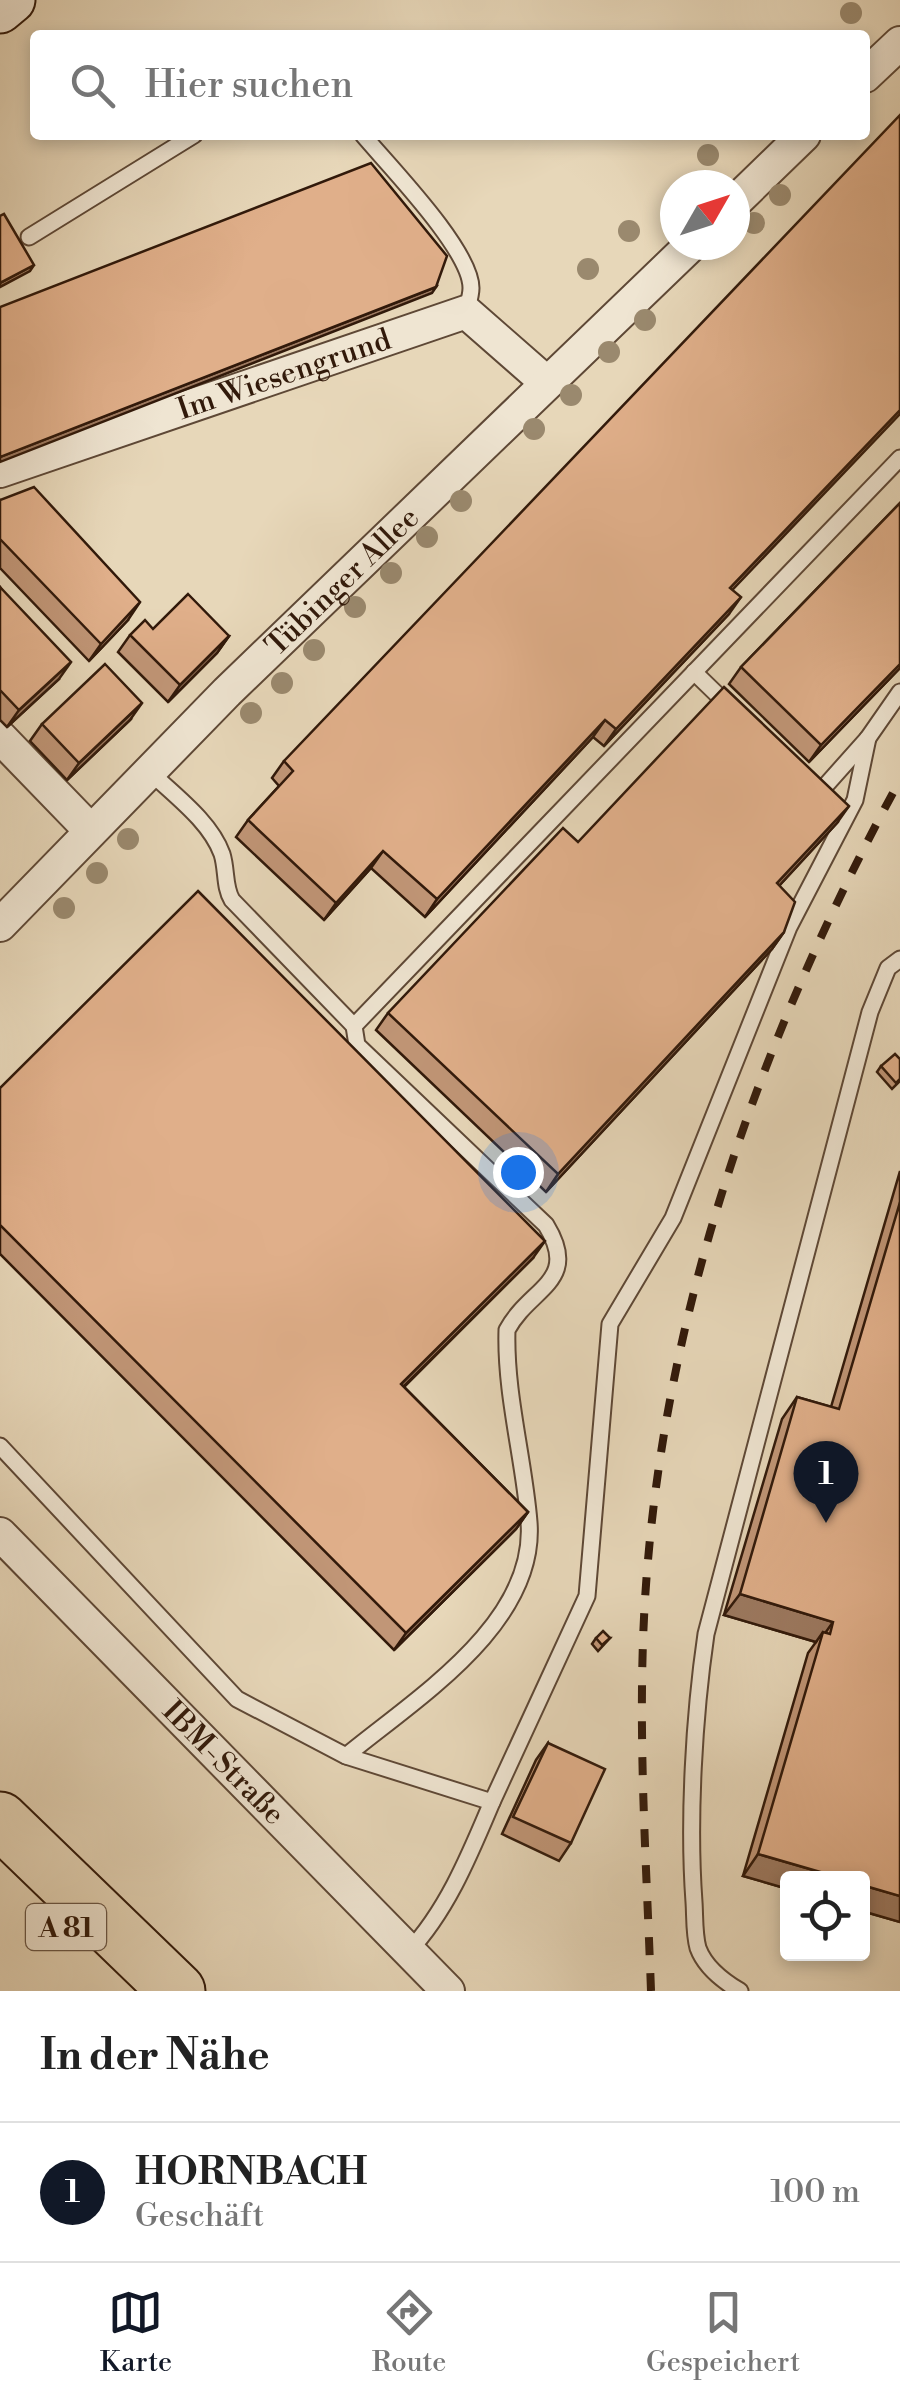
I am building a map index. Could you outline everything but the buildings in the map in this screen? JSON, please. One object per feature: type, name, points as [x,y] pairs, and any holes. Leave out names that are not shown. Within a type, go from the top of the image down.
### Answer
[{"type":"highway","name":"A 81","points":[[0,1820],[178,1991]]},
{"type":"highway","name":"A 81","points":[[0,1863],[133,1991]]},
{"type":"main road","points":[[0,10],[12,0]]},
{"type":"street","points":[[870,71],[900,43]]},
{"type":"street","points":[[750,187],[799,140]]},
{"type":"street","name":"Tübinger Allee","points":[[0,925],[149,771],[675,260]]},
{"type":"street","points":[[466,312],[548,383]]},
{"type":"street","name":"Im Wiesengrund","points":[[0,471],[466,312]]},
{"type":"street","points":[[0,737],[90,830]]},
{"type":"street","name":"IBM-Straße","points":[[0,1534],[448,1991]]},
{"type":"lane","points":[[28,237],[186,140]]},
{"type":"lane","points":[[367,140],[455,248],[472,286],[466,312]]},
{"type":"lane","points":[[354,1026],[900,458]]},
{"type":"lane","points":[[694,672],[735,712]]},
{"type":"lane","points":[[805,780],[818,793],[868,738],[900,692]]},
{"type":"lane","points":[[408,1952],[427,1932],[473,1847],[587,1596],[610,1324],[672,1218],[789,926],[855,800],[868,738]]},
{"type":"lane","points":[[149,771],[210,833],[221,852],[232,900],[354,1026],[357,1045],[546,1225],[558,1244],[560,1263],[555,1276],[507,1330],[530,1527],[525,1563],[511,1598],[500,1618],[461,1661],[346,1756]]},
{"type":"lane","points":[[740,1991],[725,1983],[698,1947],[692,1875],[698,1688],[706,1634],[870,1012],[888,968],[900,959]]},
{"type":"lane","points":[[0,1446],[237,1699],[346,1756],[492,1802]]},
{"type":"railway","points":[[651,1991],[643,1776],[644,1614],[660,1457],[679,1356],[703,1256],[769,1060],[808,965],[900,780]]},
{"type":"place","name":"HORNBACH","points":[[826,1523]]}]
